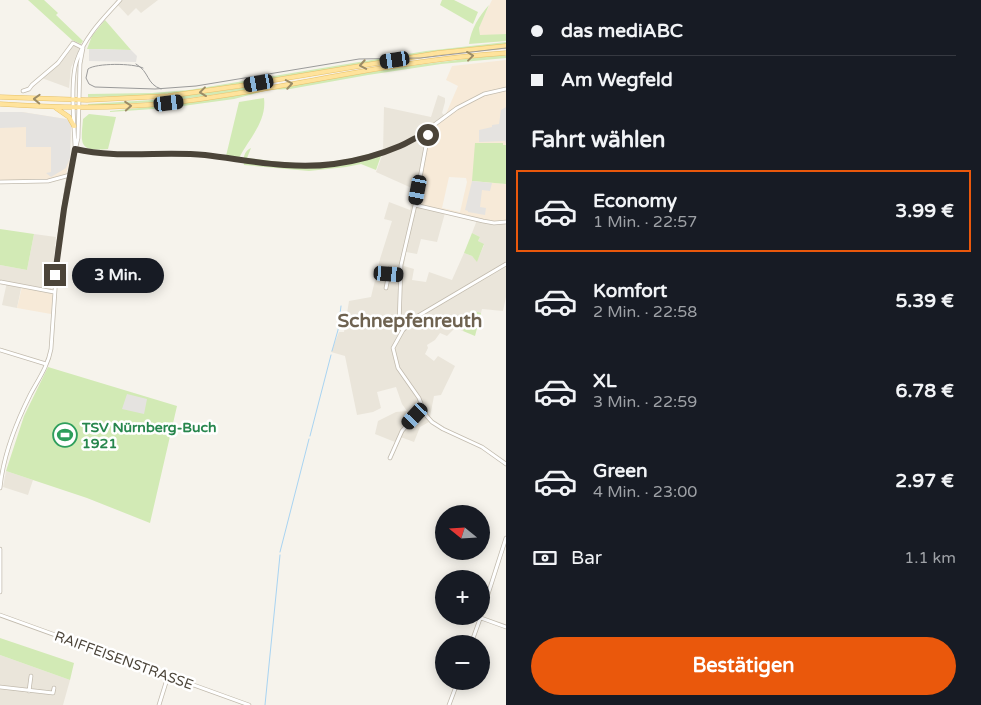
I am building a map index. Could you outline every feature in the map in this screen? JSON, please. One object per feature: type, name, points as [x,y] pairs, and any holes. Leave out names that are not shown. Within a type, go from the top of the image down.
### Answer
[{"type":"main road","points":[[0,97],[80,100],[168,96],[438,53],[506,46]]},
{"type":"main road","points":[[0,104],[74,108],[127,107],[193,100],[411,64],[506,53]]},
{"type":"main road","points":[[54,107],[68,116],[74,126]]},
{"type":"street","points":[[75,149],[74,100],[77,58],[92,32],[120,0]]},
{"type":"street","points":[[22,91],[29,89],[58,63],[73,43],[83,48]]},
{"type":"street","points":[[0,488],[4,463],[13,434],[46,364],[52,345],[58,247],[78,138],[80,64],[83,48]]},
{"type":"street","points":[[403,330],[399,325],[400,275],[428,135],[433,126],[444,116],[471,100],[489,92],[506,89]]},
{"type":"street","points":[[75,149],[94,153],[204,155],[242,161],[306,167],[368,158],[402,145],[420,135],[428,135]]},
{"type":"street","points":[[0,182],[48,181],[70,175]]},
{"type":"street","points":[[415,205],[483,221],[494,223],[506,222]]},
{"type":"street","points":[[506,264],[418,316],[403,330],[394,348],[398,368],[419,398],[422,408],[432,422],[443,430],[482,447],[506,464]]},
{"type":"street","points":[[386,288],[390,268]]},
{"type":"street","points":[[389,274],[400,275]]},
{"type":"street","points":[[1,282],[54,292]]},
{"type":"street","points":[[0,350],[46,364]]},
{"type":"street","points":[[390,458],[402,431],[422,408]]},
{"type":"street","points":[[490,589],[506,538]]},
{"type":"street","points":[[0,549],[0,592]]},
{"type":"street","name":"RAIFFEISENSTRASSE","points":[[0,615],[249,705]]},
{"type":"street","points":[[490,621],[506,627]]},
{"type":"street","points":[[29,691],[31,676]]},
{"type":"street","points":[[160,705],[168,676]]},
{"type":"street","points":[[0,687],[53,693],[54,688]]},
{"type":"street","points":[[449,705],[455,690]]},
{"type":"shaded area","points":[[117,0],[158,0],[141,13],[136,8],[128,16],[115,2]]},
{"type":"shaded area","points":[[492,0],[506,0],[506,34],[480,36],[479,28]]},
{"type":"shaded area","points":[[72,40],[81,44],[71,68],[69,88],[39,77],[60,58]]},
{"type":"shaded area","points":[[89,49],[131,50],[137,56],[136,62],[89,61]]},
{"type":"shaded area","points":[[506,60],[506,145],[503,145],[503,143],[472,181],[506,184],[506,223],[501,224],[445,213],[416,204],[429,134],[434,126],[445,116],[458,86],[446,80],[452,66]],"holes":[[[449,177],[466,178],[467,182],[460,212],[442,208]]]},
{"type":"shaded area","points":[[438,95],[445,98],[442,113],[445,116],[417,204],[445,213],[437,242],[421,239],[417,254],[406,252],[404,266],[414,269],[412,280],[426,282],[429,272],[452,280],[464,253],[472,256],[477,261],[484,245],[478,241],[480,237],[472,233],[477,220],[506,223],[506,297],[503,311],[482,309],[481,313],[472,310],[463,331],[455,328],[447,336],[440,333],[435,340],[427,345],[428,348],[425,354],[434,361],[438,356],[455,366],[441,395],[434,396],[429,422],[420,427],[414,442],[398,436],[395,442],[375,434],[378,421],[396,412],[407,411],[402,404],[396,387],[377,392],[381,408],[373,412],[357,415],[345,356],[331,352],[339,332],[344,332],[349,301],[371,297],[392,221],[384,219],[389,202],[410,210],[414,189],[376,172],[383,153],[384,107],[431,117]]},
{"type":"shaded area","points":[[506,107],[506,144],[505,141],[479,142],[479,130],[499,124],[501,110]]},
{"type":"shaded area","points":[[0,112],[22,112],[69,121],[71,126],[70,158],[66,175],[53,180],[0,182]]},
{"type":"shaded area","points":[[0,112],[22,112],[69,121],[71,126],[70,158],[66,168],[51,177],[46,173],[51,172],[51,147],[26,147],[26,127],[0,128]]},
{"type":"shaded area","points":[[472,181],[492,183],[490,191],[482,190],[480,207],[486,208],[485,215],[465,210]]},
{"type":"shaded area","points":[[34,234],[56,237],[51,289],[22,284],[17,308],[2,305],[7,282],[0,280],[0,265],[27,270]]},
{"type":"shaded area","points":[[22,287],[53,293],[51,314],[17,308]]},
{"type":"shaded area","points":[[127,394],[147,399],[144,414],[122,409]]},
{"type":"shaded area","points":[[6,471],[33,480],[28,495],[3,487]]},
{"type":"shaded area","points":[[0,655],[70,680],[63,705],[0,705]]},
{"type":"green space","points":[[28,0],[44,0],[58,13],[56,15],[83,41],[81,44],[72,40]]},
{"type":"green space","points":[[442,0],[454,0],[478,12],[473,24],[440,5]]},
{"type":"green space","points":[[489,5],[479,28],[480,35],[506,34],[506,41],[469,44],[476,23]]},
{"type":"green space","points":[[105,20],[131,50],[87,49],[92,36]]},
{"type":"green space","points":[[506,42],[506,44],[173,94],[88,97],[88,94],[152,93],[189,90],[426,51]]},
{"type":"green space","points":[[497,55],[506,56],[506,58],[441,64],[290,89],[268,90],[234,99],[168,108],[110,112],[168,105],[402,67]]},
{"type":"green space","points":[[262,85],[262,88],[168,101],[88,106],[88,104],[152,100]]},
{"type":"green space","points":[[264,98],[263,115],[239,158],[226,156],[239,102]]},
{"type":"green space","points":[[89,114],[116,117],[108,149],[91,149],[84,144],[82,140],[83,119]]},
{"type":"green space","points":[[475,143],[503,143],[503,145],[506,145],[506,184],[472,181]]},
{"type":"green space","points":[[251,148],[247,158],[302,163],[338,161],[383,150],[376,170],[361,164],[309,171],[244,165],[244,155]]},
{"type":"green space","points":[[0,229],[34,234],[27,270],[0,265]]},
{"type":"green space","points":[[472,233],[480,237],[478,241],[484,244],[477,262],[472,256],[464,253]]},
{"type":"green space","points":[[472,310],[481,313],[475,336],[463,331]]},
{"type":"green space","points":[[48,367],[177,406],[150,523],[87,498],[6,471],[24,416]]},
{"type":"green space","points":[[0,638],[74,663],[70,680],[0,655]]},
{"type":"waterway","points":[[332,351],[338,330],[341,306]]},
{"type":"waterway","points":[[310,436],[331,355]]},
{"type":"waterway","points":[[280,552],[309,439]]},
{"type":"waterway","points":[[265,705],[280,555]]},
{"type":"tram line","points":[[143,68],[123,65],[92,67],[88,69],[86,78],[89,84],[95,87],[155,89],[196,86],[359,59],[420,58],[506,48]]},
{"type":"tram line","points":[[136,64],[144,71],[150,81],[161,89]]},
{"type":"place","name":"TSV Nürnberg-Buch 1921","points":[[65,435]]},
{"type":"district","name":"Schnepfenreuth","points":[[410,320]]},
{"type":"route","points":[[55,275],[67,186],[75,149],[94,153],[204,155],[242,161],[306,167],[368,158],[402,145],[420,135],[428,135]]}]
